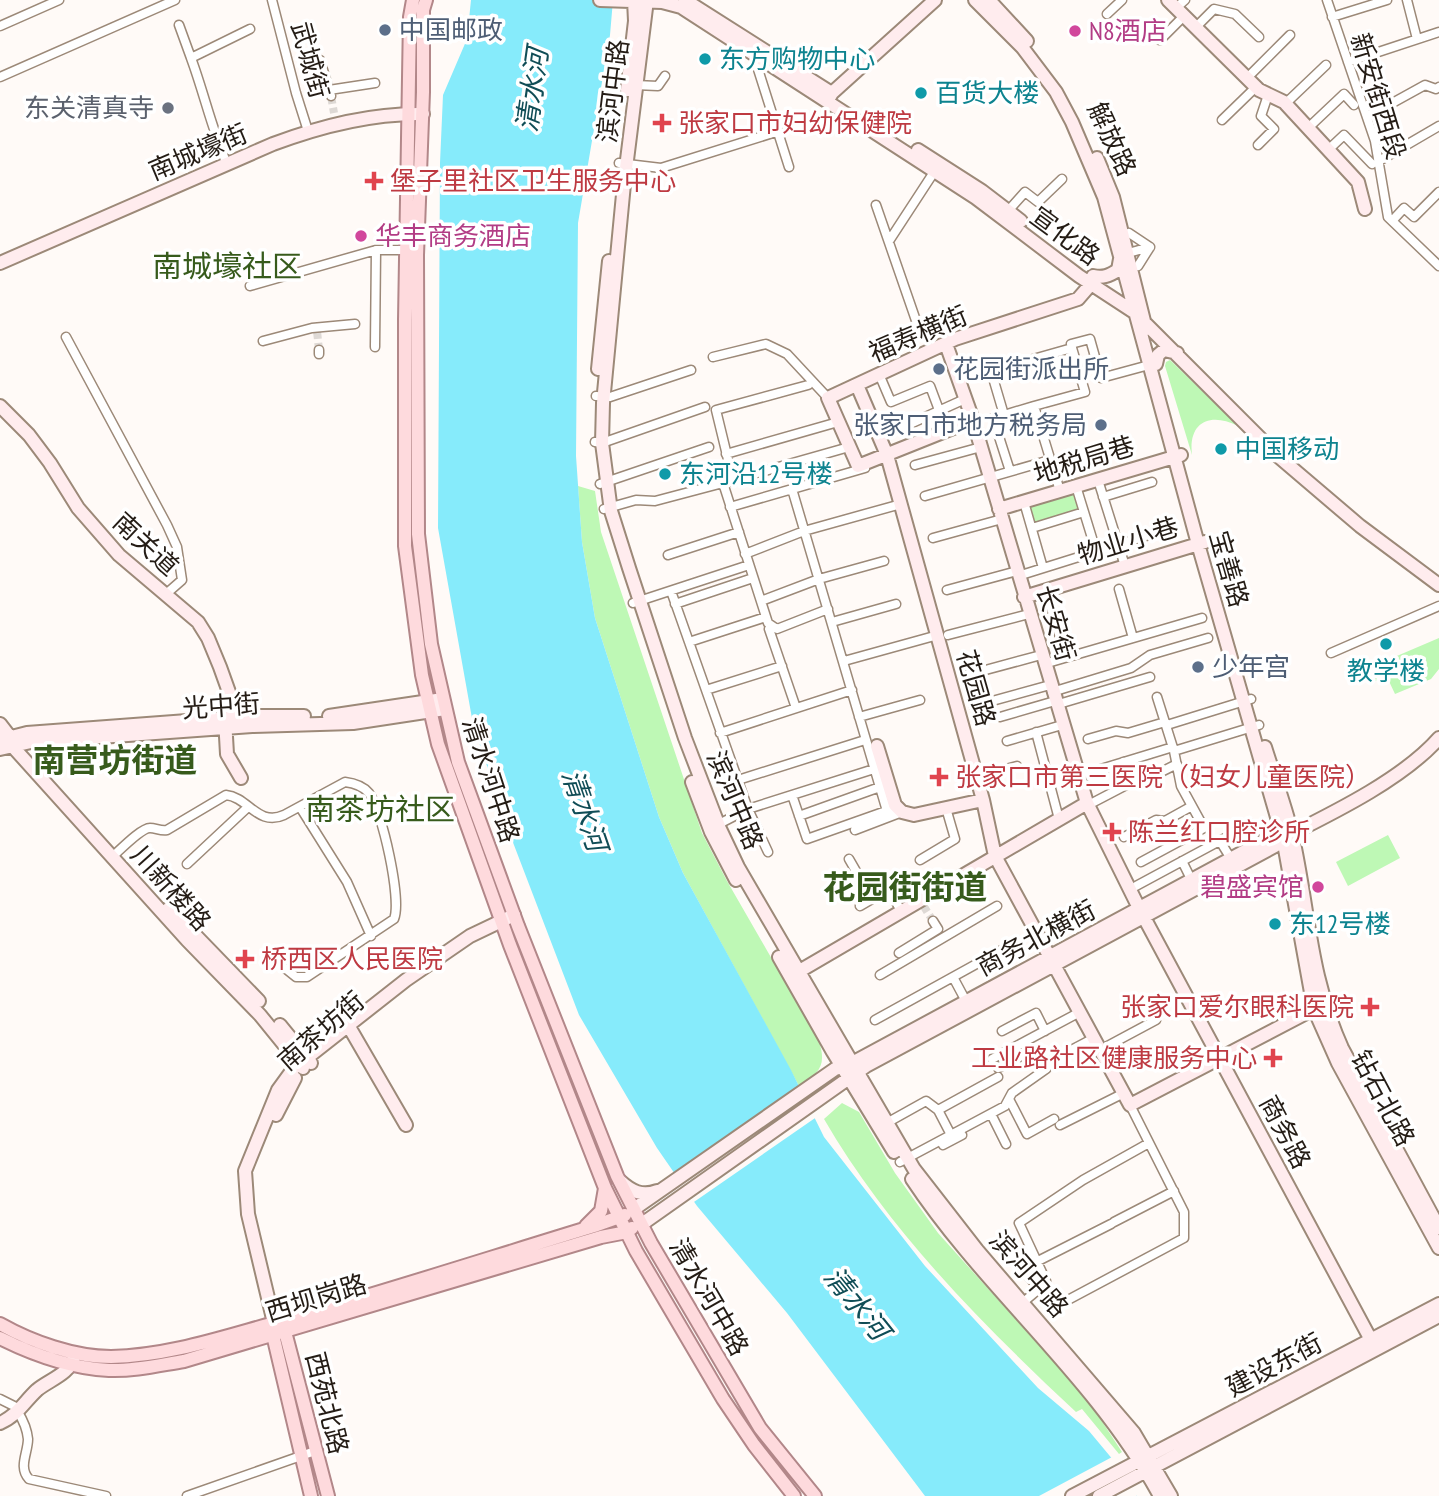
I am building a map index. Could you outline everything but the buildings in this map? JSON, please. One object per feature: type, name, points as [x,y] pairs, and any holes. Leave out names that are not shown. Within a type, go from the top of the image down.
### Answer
[{"type":"main road","name":"清水河中路","points":[[413,0],[410,17],[405,546],[422,675],[429,706],[450,780],[502,923],[605,1188],[651,1243],[760,1428],[815,1496]]},
{"type":"main road","name":"清水河中路","points":[[426,0],[423,10],[423,114],[417,255],[418,534],[431,644],[458,762],[515,918],[619,1180],[636,1251],[723,1399],[754,1445],[794,1496]]},
{"type":"main road","name":"宣化路","points":[[600,0],[662,2],[681,7],[764,55]]},
{"type":"main road","name":"宣化路","points":[[685,0],[994,206],[1138,311],[1284,453],[1365,522],[1439,576]]},
{"type":"main road","points":[[830,97],[935,0]]},
{"type":"main road","name":"解放路","points":[[975,0],[1021,47],[1063,106],[1078,134],[1104,197],[1124,255]]},
{"type":"main road","name":"解放路","points":[[989,0],[1036,52],[1078,116],[1114,197],[1124,255],[1138,311]]},
{"type":"main road","name":"滨河中路","points":[[632,85],[634,1]]},
{"type":"main road","name":"滨河中路","points":[[647,1],[632,85],[623,163],[599,396],[598,443],[607,508],[636,602],[714,827],[850,1070],[904,1160],[1019,1305],[1134,1433],[1143,1466],[1160,1496]]},
{"type":"main road","points":[[1178,6],[1251,83],[1286,104],[1358,182],[1365,209]]},
{"type":"main road","name":"南城壕街","points":[[0,262],[334,119],[423,114]]},
{"type":"main road","name":"宣化路","points":[[994,206],[1008,211],[1092,280]]},
{"type":"main road","name":"福寿横街","points":[[828,398],[946,344],[1078,299],[1092,280],[1107,277],[1118,270],[1124,255]]},
{"type":"main road","name":"宣化路","points":[[1138,311],[1279,457],[1360,526],[1439,585]]},
{"type":"main road","name":"宝善路","points":[[1138,311],[1287,836]]},
{"type":"main road","name":"长安街","points":[[946,344],[981,446],[1078,776],[1141,912]]},
{"type":"main road","points":[[1152,364],[1164,350],[1177,353]]},
{"type":"main road","name":"花园路","points":[[857,385],[887,455],[943,635],[984,800],[995,856],[1124,1093],[1138,1104]]},
{"type":"main road","points":[[828,398],[849,447],[862,466],[973,420]]},
{"type":"main road","name":"南关道","points":[[0,406],[29,435],[78,508],[119,555],[198,622],[208,638],[234,706],[227,754],[241,778]]},
{"type":"main road","name":"地税局巷","points":[[1001,514],[1024,502],[1178,456]]},
{"type":"main road","name":"物业小巷","points":[[1024,597],[1202,543]]},
{"type":"main road","name":"光中街","points":[[9,741],[337,716],[444,704]]},
{"type":"main road","name":"川新楼路","points":[[0,724],[9,741],[267,1010],[305,1063]]},
{"type":"main road","name":"商务北横街","points":[[668,1186],[813,1085],[850,1070],[1233,863],[1275,846],[1287,836],[1396,775],[1427,752],[1439,738]]},
{"type":"main road","points":[[871,743],[895,810],[914,815],[984,800]]},
{"type":"main road","points":[[794,974],[901,911],[921,903],[1059,819],[1091,803]]},
{"type":"main road","name":"钻石北路","points":[[1287,836],[1314,1009],[1338,1063],[1439,1248]]},
{"type":"main road","name":"钻石北路","points":[[1287,836],[1328,1017],[1439,1228]]},
{"type":"main road","name":"商务路","points":[[1141,912],[1211,1066],[1371,1340]]},
{"type":"main road","name":"南茶坊街","points":[[279,1327],[250,1190],[251,1173],[290,1086],[305,1063],[406,980],[470,936],[515,918]]},
{"type":"main road","points":[[1138,1104],[1314,1009]]},
{"type":"main road","points":[[350,1028],[406,1125]]},
{"type":"main road","name":"商务北横街","points":[[657,1214],[822,1098],[850,1070]]},
{"type":"main road","points":[[619,1180],[633,1191],[642,1194],[650,1194],[668,1186]]},
{"type":"main road","points":[[630,1220],[668,1186]]},
{"type":"main road","points":[[580,1230],[601,1211],[605,1188]]},
{"type":"main road","points":[[630,1220],[657,1214]]},
{"type":"main road","points":[[651,1243],[650,1227],[657,1214]]},
{"type":"main road","name":"西坝岗路","points":[[279,1327],[580,1230],[630,1220]]},
{"type":"main road","name":"西坝岗路","points":[[0,1338],[30,1353],[73,1359],[146,1354],[184,1348],[279,1327],[601,1237],[630,1220]]},
{"type":"main road","points":[[601,1237],[626,1241],[636,1251]]},
{"type":"main road","name":"建设东街","points":[[1143,1466],[1371,1340],[1438,1310]]},
{"type":"main road","name":"建设东街","points":[[1143,1466],[1438,1310]]},
{"type":"main road","name":"西坝岗路","points":[[0,1324],[73,1359]]},
{"type":"main road","name":"西苑北路","points":[[279,1327],[328,1496]]},
{"type":"main road","name":"西苑北路","points":[[279,1327],[301,1456],[312,1496]]},
{"type":"main road","points":[[0,1423],[13,1417],[37,1390],[73,1359]]},
{"type":"main road","points":[[1072,1496],[1143,1466]]},
{"type":"main road","points":[[1098,1496],[1143,1466]]},
{"type":"main road","name":"滨河中路","points":[[1143,1466],[1171,1496]]},
{"type":"street","points":[[0,26],[59,0]]},
{"type":"street","points":[[0,77],[174,0]]},
{"type":"street","name":"武城街","points":[[272,0],[308,131]]},
{"type":"street","points":[[1107,14],[1122,0]]},
{"type":"street","name":"新安街西段","points":[[1327,0],[1376,141],[1375,163],[1388,217],[1392,221]]},
{"type":"street","points":[[1332,17],[1387,0]]},
{"type":"street","points":[[1407,0],[1417,39]]},
{"type":"street","points":[[1146,26],[1160,40],[1178,6]]},
{"type":"street","points":[[1196,27],[1214,9],[1236,14],[1259,37]]},
{"type":"street","points":[[179,25],[206,98],[213,132],[227,164]]},
{"type":"street","points":[[191,58],[250,29]]},
{"type":"street","points":[[1348,62],[1439,32]]},
{"type":"street","points":[[1222,120],[1290,35]]},
{"type":"street","points":[[764,55],[757,66],[789,167]]},
{"type":"street","points":[[320,60],[330,93],[375,83]]},
{"type":"street","points":[[1286,104],[1326,65]]},
{"type":"street","points":[[632,85],[658,86],[665,76]]},
{"type":"street","points":[[1367,117],[1425,86],[1436,89],[1439,87]]},
{"type":"street","points":[[1308,128],[1343,94],[1354,105]]},
{"type":"street","points":[[1258,145],[1274,129],[1261,116],[1268,95]]},
{"type":"street","points":[[1328,150],[1344,135],[1375,163],[1439,126]]},
{"type":"street","points":[[623,163],[661,168],[776,132]]},
{"type":"street","points":[[889,241],[937,167]]},
{"type":"street","points":[[1008,211],[1025,192],[1038,202],[1062,179]]},
{"type":"street","points":[[1437,260],[1392,221],[1404,208],[1414,217],[1439,192]]},
{"type":"street","points":[[876,205],[921,335]]},
{"type":"street","points":[[1129,233],[1150,247]]},
{"type":"street","points":[[1124,255],[1150,247]]},
{"type":"street","points":[[1138,266],[1150,247]]},
{"type":"street","points":[[375,347],[376,250]]},
{"type":"street","points":[[250,286],[376,250],[407,250]]},
{"type":"street","points":[[263,341],[355,324]]},
{"type":"street","points":[[66,337],[131,455],[177,547],[182,580],[166,594]]},
{"type":"street","points":[[1010,471],[993,418],[1085,392],[1071,344],[1090,339],[1101,378]]},
{"type":"street","points":[[713,357],[766,344],[787,354],[828,398]]},
{"type":"street","points":[[1004,415],[991,371],[1072,348]]},
{"type":"street","points":[[1082,383],[1152,364]]},
{"type":"street","points":[[599,396],[610,397],[691,370]]},
{"type":"street","points":[[879,374],[891,402],[930,386],[939,410]]},
{"type":"street","points":[[733,480],[716,410],[808,384]]},
{"type":"street","points":[[901,428],[965,399]]},
{"type":"street","points":[[1034,406],[1060,491]]},
{"type":"street","points":[[598,443],[705,407]]},
{"type":"street","points":[[726,454],[838,422]]},
{"type":"street","points":[[915,465],[981,446]]},
{"type":"street","points":[[603,483],[709,447]]},
{"type":"street","points":[[607,508],[636,500],[656,501],[849,447]]},
{"type":"street","points":[[925,496],[1050,460]]},
{"type":"street","points":[[730,507],[862,466]]},
{"type":"street","points":[[1098,480],[1125,566]]},
{"type":"street","points":[[1103,497],[1152,482]]},
{"type":"street","points":[[723,483],[771,626],[782,628],[828,609]]},
{"type":"street","points":[[1076,486],[1096,551]]},
{"type":"street","points":[[792,489],[859,717],[871,743],[874,769],[880,787],[895,810]]},
{"type":"street","points":[[1024,502],[1043,568]]},
{"type":"street","points":[[746,554],[804,531],[901,504]]},
{"type":"street","points":[[1032,528],[1084,512]]},
{"type":"street","points":[[933,538],[1001,514]]},
{"type":"street","points":[[947,590],[1043,568],[1165,530]]},
{"type":"street","points":[[668,555],[738,532]]},
{"type":"street","points":[[761,601],[819,579],[884,561]]},
{"type":"street","points":[[636,602],[749,565]]},
{"type":"street","points":[[676,604],[753,578]]},
{"type":"street","points":[[1119,589],[1133,638]]},
{"type":"street","points":[[671,591],[748,809],[768,852]]},
{"type":"street","points":[[832,622],[896,604]]},
{"type":"street","points":[[1331,653],[1439,607]]},
{"type":"street","points":[[1051,608],[1066,657]]},
{"type":"street","points":[[844,661],[1029,614]]},
{"type":"street","points":[[689,642],[766,617]]},
{"type":"street","points":[[967,675],[1043,659],[1066,657],[1202,618]]},
{"type":"street","points":[[771,626],[769,629],[796,708]]},
{"type":"street","points":[[1000,717],[1097,678],[1131,668],[1150,655],[1208,638]]},
{"type":"street","points":[[706,690],[782,666]]},
{"type":"street","points":[[974,706],[1100,692],[1150,677]]},
{"type":"street","points":[[1097,678],[1100,692]]},
{"type":"street","points":[[720,733],[852,690]]},
{"type":"street","points":[[1141,862],[1204,828],[1181,786],[1157,697]]},
{"type":"street","points":[[859,717],[920,700]]},
{"type":"street","points":[[1088,739],[1116,731],[1128,733],[1166,724],[1247,700]]},
{"type":"street","points":[[1007,741],[1062,725]]},
{"type":"street","points":[[1078,776],[1255,726]]},
{"type":"street","points":[[1036,732],[1059,819]]},
{"type":"street","points":[[738,780],[871,743]]},
{"type":"street","points":[[1123,762],[1132,782]]},
{"type":"street","points":[[1091,803],[1132,782],[1147,779],[1177,764]]},
{"type":"street","points":[[977,777],[1017,766]]},
{"type":"street","points":[[714,827],[748,809],[874,769]]},
{"type":"street","points":[[115,854],[144,830],[150,828],[163,832],[226,795],[262,817],[274,818],[345,782],[359,786],[369,794],[377,813],[390,860],[396,914],[390,923],[307,977],[296,977],[281,965]]},
{"type":"street","points":[[799,816],[880,787]]},
{"type":"street","points":[[792,795],[807,839],[895,810]]},
{"type":"street","points":[[1124,837],[1156,820],[1165,821],[1192,806]]},
{"type":"street","points":[[187,864],[248,807]]},
{"type":"street","points":[[300,807],[347,882],[371,936]]},
{"type":"street","points":[[919,860],[955,839],[946,808]]},
{"type":"street","points":[[855,830],[895,810]]},
{"type":"street","points":[[1136,886],[1251,824]]},
{"type":"street","points":[[1220,841],[1233,863]]},
{"type":"street","points":[[1167,848],[1194,884]]},
{"type":"street","points":[[849,859],[872,899]]},
{"type":"street","points":[[860,906],[889,890],[901,911]]},
{"type":"street","points":[[880,975],[997,906]]},
{"type":"street","points":[[899,953],[935,925],[943,937]]},
{"type":"street","points":[[875,1020],[1018,941]]},
{"type":"street","points":[[953,977],[969,1005]]},
{"type":"street","points":[[1002,1031],[1036,1013],[1045,1031]]},
{"type":"street","points":[[992,1059],[1080,1013]]},
{"type":"street","points":[[904,1160],[1005,1106],[1012,1093],[1046,1069],[1054,1059],[1156,1020]]},
{"type":"street","points":[[938,1110],[1029,1052],[1024,1042]]},
{"type":"street","points":[[1009,1100],[1027,1133],[1124,1093]]},
{"type":"street","points":[[883,1125],[926,1101],[938,1110],[951,1135]]},
{"type":"street","points":[[1003,1242],[1040,1289],[1052,1298],[1066,1301],[1184,1238],[1184,1212],[1149,1143],[1138,1104]]},
{"type":"street","points":[[990,1114],[1006,1144]]},
{"type":"street","points":[[943,1145],[981,1125],[978,1121]]},
{"type":"street","points":[[1019,1305],[1040,1289],[1046,1280],[1019,1223],[1083,1180],[1149,1143]]},
{"type":"street","points":[[1038,1261],[1174,1191]]},
{"type":"street","points":[[0,1399],[19,1410],[27,1430],[28,1442],[23,1468],[29,1479],[106,1496]]},
{"type":"street","points":[[187,1496],[315,1451]]},
{"type":"green space","points":[[1170,360],[1238,426],[1218,420],[1203,423],[1194,435],[1192,455],[1165,366]]},
{"type":"green space","points":[[578,486],[595,491],[601,532],[702,833],[819,1041],[822,1057],[820,1068],[799,1086],[683,873],[659,817],[595,618],[582,542]]},
{"type":"green space","points":[[1075,489],[1081,511],[1033,525],[1027,503]]},
{"type":"green space","points":[[1439,638],[1439,669],[1431,679],[1395,694],[1387,677],[1370,683],[1364,670]]},
{"type":"green space","points":[[1388,835],[1400,858],[1348,886],[1336,862]]},
{"type":"green space","points":[[842,1103],[859,1112],[895,1173],[938,1233],[1088,1400],[1122,1452],[1119,1454],[1082,1409],[1076,1412],[1006,1345],[908,1238],[878,1200],[824,1119]]},
{"type":"water","name":"清水河","points":[[471,0],[613,0],[610,35],[578,223],[576,456],[582,542],[595,618],[659,817],[683,873],[791,1070],[824,1137],[925,1266],[1038,1388],[1089,1431],[1119,1467],[1137,1496],[925,1496],[787,1313],[697,1206],[657,1148],[579,1015],[509,832],[473,724],[438,528],[440,163],[443,95],[467,39]]},
{"type":"pier","points":[[802,1084],[818,1116],[691,1204],[671,1175]]},
{"type":"pier","points":[[1114,1456],[1140,1494],[1039,1496]]},
{"type":"tunnel","points":[[331,96],[334,113]]},
{"type":"tunnel","points":[[317,331],[319,350]]},
{"type":"tunnel","points":[[923,905],[933,921]]},
{"type":"place","name":"中国邮政","points":[[385,30]]},
{"type":"place","name":"N8酒店","points":[[1075,31]]},
{"type":"place","name":"东方购物中心","points":[[705,59]]},
{"type":"place","name":"百货大楼","points":[[921,93]]},
{"type":"place","name":"东关清真寺","points":[[168,108]]},
{"type":"place","name":"张家口市妇幼保健院","points":[[662,123]]},
{"type":"place","name":"堡子里社区卫生服务中心","points":[[374,181]]},
{"type":"place","name":"华丰商务酒店","points":[[361,236]]},
{"type":"place","name":"花园街派出所","points":[[939,369]]},
{"type":"place","name":"张家口市地方税务局","points":[[1101,425]]},
{"type":"place","name":"中国移动","points":[[1221,449]]},
{"type":"place","name":"东河沿12号楼","points":[[665,474]]},
{"type":"place","name":"教学楼","points":[[1386,644]]},
{"type":"place","name":"少年宫","points":[[1198,667]]},
{"type":"place","name":"张家口市第三医院（妇女儿童医院）","points":[[939,777]]},
{"type":"place","name":"陈兰红口腔诊所","points":[[1112,832]]},
{"type":"place","name":"碧盛宾馆","points":[[1318,887]]},
{"type":"place","name":"东12号楼","points":[[1275,924]]},
{"type":"place","name":"桥西区人民医院","points":[[245,959]]},
{"type":"place","name":"张家口爱尔眼科医院","points":[[1370,1007]]},
{"type":"place","name":"工业路社区健康服务中心","points":[[1273,1058]]},
{"type":"district","name":"南城壕社区","points":[[227,267]]},
{"type":"district","name":"南营坊街道","points":[[115,760]]},
{"type":"district","name":"南茶坊社区","points":[[380,810]]},
{"type":"district","name":"花园街街道","points":[[905,887]]}]
